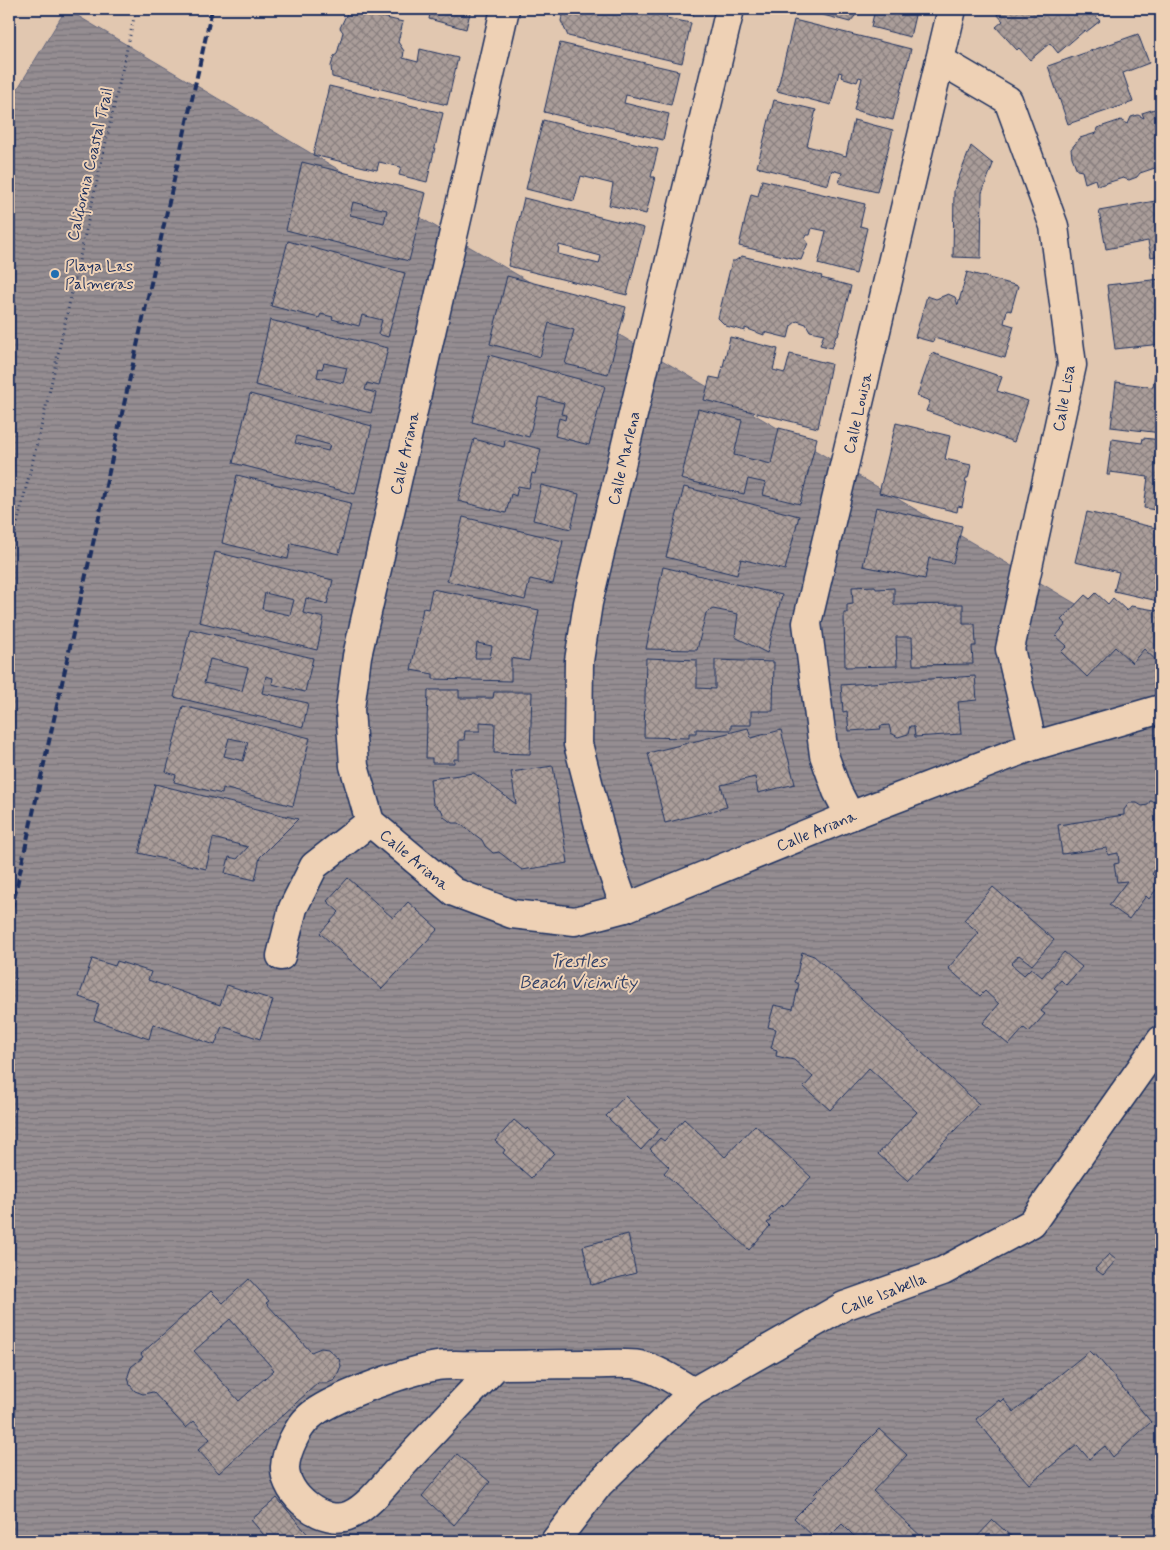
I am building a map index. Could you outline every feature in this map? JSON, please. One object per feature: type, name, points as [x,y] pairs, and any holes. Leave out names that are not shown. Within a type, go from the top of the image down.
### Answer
[{"type":"street","name":"Calle Ariana","points":[[506,9],[357,656],[350,709],[354,766],[370,822],[454,892],[512,914],[575,921],[625,908],[850,816],[1032,746],[1161,708]]},
{"type":"street","name":"Calle Marlena","points":[[625,908],[607,856],[578,744],[579,660],[588,603],[730,9]]},
{"type":"street","name":"Calle Louisa","points":[[850,816],[837,791],[824,755],[807,623],[952,9]]},
{"type":"street","name":"Calle Lisa","points":[[940,60],[1008,100],[1054,226],[1072,365],[1010,649],[1032,746]]},
{"type":"street","points":[[281,956],[292,908],[314,866],[370,822]]},
{"type":"street","name":"Calle Isabella","points":[[555,1541],[599,1484],[694,1392],[844,1306],[943,1271],[1032,1223],[1161,1040]]},
{"type":"street","points":[[497,1365],[384,1484],[350,1516],[339,1518],[320,1513],[297,1497],[289,1483],[285,1468],[296,1434],[309,1417],[323,1406],[348,1395],[437,1366],[497,1365],[639,1365],[694,1392]]},
{"type":"path","name":"California Coastal Trail","points":[[9,557],[50,392],[136,9]]},
{"type":"water","name":"Trestles Beach Vicinity","points":[[66,9],[1161,654],[1161,1541],[9,1541],[9,103]]},
{"type":"building","points":[[349,9],[403,22],[398,42],[404,51],[403,58],[418,62],[420,49],[458,58],[447,105],[332,77],[331,66],[334,56],[337,54],[343,32],[340,28]]},
{"type":"building","points":[[388,9],[407,9],[406,14]]},
{"type":"building","points":[[431,9],[471,9],[466,29],[429,19]]},
{"type":"building","points":[[564,9],[694,9],[693,16],[668,10],[666,18],[691,23],[682,63],[568,36],[561,21]]},
{"type":"building","points":[[800,9],[873,9],[860,10],[850,22]]},
{"type":"building","points":[[875,9],[916,11],[910,37],[871,27]]},
{"type":"building","points":[[997,9],[1089,9],[1100,21],[1086,32],[1085,30],[1058,53],[1050,43],[1030,60],[1019,48],[1017,50],[996,27],[1003,21],[997,14]]},
{"type":"building","points":[[794,20],[911,49],[893,120],[854,110],[862,78],[859,77],[857,82],[841,77],[842,73],[839,72],[831,105],[777,91]]},
{"type":"building","points":[[1138,34],[1149,63],[1123,73],[1133,102],[1068,124],[1048,66]]},
{"type":"building","points":[[560,43],[679,71],[671,105],[626,95],[624,103],[669,114],[663,140],[544,112]]},
{"type":"building","points":[[329,86],[443,113],[427,182],[399,175],[401,167],[379,162],[377,170],[313,155]]},
{"type":"building","points":[[774,100],[816,110],[807,146],[846,156],[854,120],[893,130],[877,192],[839,183],[842,173],[832,170],[828,185],[757,167]]},
{"type":"building","points":[[1161,107],[1161,166],[1140,173],[1137,177],[1129,180],[1123,178],[1097,186],[1095,179],[1085,183],[1082,171],[1077,170],[1071,149],[1080,138],[1096,133],[1097,128],[1121,120],[1128,124],[1131,117],[1138,115],[1144,118],[1142,113]]},
{"type":"building","points":[[543,120],[658,149],[651,177],[655,177],[646,214],[609,205],[613,184],[581,176],[574,201],[526,189]]},
{"type":"building","points":[[971,146],[993,164],[982,193],[981,258],[953,257],[954,190]]},
{"type":"building","points":[[302,162],[426,193],[409,261],[286,230]],"holes":[[[353,202],[387,210],[384,223],[350,215]]]},
{"type":"building","points":[[762,180],[865,204],[860,226],[867,228],[856,274],[818,264],[826,231],[812,228],[810,235],[807,235],[805,239],[808,243],[801,260],[739,246],[751,194],[758,196]]},
{"type":"building","points":[[524,198],[644,228],[627,295],[508,266]],"holes":[[[559,245],[601,256],[599,264],[558,254]]]},
{"type":"building","points":[[1161,200],[1161,255],[1151,257],[1148,241],[1106,249],[1099,211]]},
{"type":"building","points":[[288,241],[405,273],[388,337],[378,334],[382,320],[362,315],[359,326],[321,314],[319,318],[271,306]]},
{"type":"building","points":[[742,256],[822,276],[821,278],[851,286],[838,336],[836,336],[832,348],[820,345],[824,334],[810,331],[806,324],[797,321],[791,326],[788,338],[764,332],[764,335],[745,328],[745,331],[726,326],[718,318],[732,261]]},
{"type":"building","points":[[967,272],[1018,286],[1011,311],[1007,310],[1004,323],[1014,326],[1005,358],[934,338],[933,342],[915,337],[927,296],[936,299],[948,294],[955,297],[958,305]]},
{"type":"building","points":[[507,276],[626,307],[608,374],[565,364],[574,330],[549,323],[540,357],[490,344]]},
{"type":"building","points":[[1161,279],[1161,344],[1115,349],[1107,285]]},
{"type":"building","points":[[270,320],[388,348],[379,386],[367,383],[365,390],[376,393],[371,413],[255,385]],"holes":[[[324,363],[347,368],[343,383],[317,377],[319,368],[322,369]]]},
{"type":"building","points":[[730,337],[778,349],[773,370],[785,373],[790,354],[831,364],[818,428],[704,400],[710,377],[720,379]]},
{"type":"building","points":[[932,353],[1002,377],[997,391],[1028,401],[1014,442],[926,411],[930,401],[917,396]]},
{"type":"building","points":[[489,355],[605,386],[589,445],[555,436],[559,418],[565,420],[566,415],[561,414],[564,403],[539,397],[529,437],[472,422]]},
{"type":"building","points":[[1157,358],[1161,359],[1161,433],[1111,427],[1116,382],[1153,387]]},
{"type":"building","points":[[250,394],[372,426],[355,494],[233,463]],"holes":[[[297,436],[330,445],[328,451],[295,443]]]},
{"type":"building","points":[[698,409],[742,420],[734,455],[771,464],[779,428],[817,438],[800,504],[763,495],[766,483],[748,479],[744,494],[681,479]]},
{"type":"building","points":[[896,423],[950,436],[945,459],[971,465],[965,482],[967,482],[962,507],[958,506],[957,512],[879,493]]},
{"type":"building","points":[[1143,438],[1161,440],[1161,511],[1144,508],[1148,477],[1110,472],[1110,475],[1107,475],[1112,439],[1142,443]]},
{"type":"building","points":[[474,439],[504,447],[505,440],[541,449],[535,474],[532,473],[529,488],[518,486],[516,496],[511,494],[506,513],[458,501]]},
{"type":"building","points":[[237,475],[351,503],[339,554],[291,543],[288,559],[222,543]]},
{"type":"building","points":[[541,485],[579,494],[571,529],[533,520]]},
{"type":"building","points":[[684,487],[799,516],[785,570],[741,559],[737,575],[666,557]]},
{"type":"building","points":[[876,507],[962,526],[953,563],[929,558],[925,579],[863,566]]},
{"type":"building","points":[[1087,512],[1161,529],[1161,586],[1158,601],[1114,591],[1119,572],[1075,562]]},
{"type":"building","points":[[463,517],[563,541],[553,584],[530,579],[525,600],[447,581]]},
{"type":"building","points":[[215,552],[333,580],[327,604],[306,598],[303,613],[324,618],[317,650],[199,622]],"holes":[[[265,593],[294,600],[290,615],[262,609]]]},
{"type":"building","points":[[663,567],[782,595],[767,653],[735,637],[738,614],[713,609],[706,613],[697,650],[646,649]]},
{"type":"building","points":[[875,586],[876,589],[894,588],[894,605],[963,604],[963,624],[975,624],[976,646],[972,646],[973,664],[913,665],[912,637],[896,637],[897,666],[845,667],[844,613],[847,613],[847,605],[853,604],[852,587]]},
{"type":"building","points":[[432,589],[539,610],[529,661],[511,658],[511,681],[433,679],[433,674],[411,670],[423,608],[428,609]],"holes":[[[477,643],[492,646],[490,658],[475,658]]]},
{"type":"building","points":[[1096,593],[1108,604],[1113,598],[1127,611],[1131,606],[1161,611],[1160,664],[1144,649],[1132,663],[1115,647],[1087,677],[1061,652],[1067,646],[1056,636],[1066,624],[1061,620],[1085,595],[1090,599]]},
{"type":"building","points":[[190,629],[313,658],[305,692],[272,684],[273,678],[266,676],[262,693],[308,703],[303,727],[174,697]],"holes":[[[210,659],[248,668],[242,691],[204,683]]]},
{"type":"building","points":[[646,658],[697,660],[697,688],[715,689],[715,660],[774,662],[773,711],[751,711],[751,725],[731,725],[731,730],[696,729],[696,733],[689,733],[689,738],[644,737]]},
{"type":"building","points":[[975,676],[977,700],[958,702],[961,734],[915,737],[914,726],[910,726],[908,734],[898,737],[891,733],[889,725],[880,726],[881,729],[849,731],[847,711],[843,712],[841,685]]},
{"type":"building","points":[[428,690],[459,690],[459,698],[493,698],[494,692],[532,692],[530,754],[494,753],[495,723],[480,722],[480,731],[465,731],[464,740],[459,740],[459,759],[454,759],[454,763],[432,763],[432,758],[426,758]]},
{"type":"building","points":[[183,706],[310,738],[293,806],[223,788],[222,794],[174,782],[176,775],[166,772]],"holes":[[[229,738],[248,742],[243,761],[224,756]]]},
{"type":"building","points":[[748,728],[751,738],[781,730],[795,784],[758,793],[755,777],[721,785],[727,807],[665,823],[648,753]]},
{"type":"building","points":[[553,766],[568,863],[522,870],[499,852],[493,853],[485,846],[482,840],[459,823],[452,823],[433,804],[430,779],[474,773],[516,804],[511,772]]},
{"type":"building","points":[[155,784],[298,819],[260,857],[255,880],[225,873],[229,857],[237,859],[248,847],[213,838],[206,869],[139,853]]},
{"type":"building","points":[[1150,801],[1161,802],[1161,876],[1155,870],[1152,874],[1161,883],[1149,899],[1146,896],[1129,919],[1109,905],[1127,881],[1117,882],[1114,864],[1119,863],[1118,853],[1108,855],[1107,848],[1062,854],[1058,825],[1124,815],[1124,810],[1129,803],[1137,803],[1142,806],[1148,805]]},
{"type":"building","points":[[348,878],[393,918],[408,902],[438,929],[382,989],[320,933],[339,912],[327,901]]},
{"type":"building","points":[[993,887],[1054,940],[1032,965],[1019,955],[1011,964],[1024,975],[1031,968],[1042,977],[1064,952],[1082,967],[1066,985],[1061,980],[1054,988],[1058,991],[1041,1011],[1045,1014],[1029,1032],[1024,1028],[1009,1045],[983,1023],[999,1004],[985,991],[980,996],[948,968],[979,933],[964,920]]},
{"type":"building","points":[[802,952],[814,956],[979,1104],[908,1181],[878,1154],[917,1112],[869,1068],[830,1110],[804,1087],[813,1077],[794,1060],[776,1056],[777,1050],[771,1048],[776,1029],[768,1027],[774,1005],[793,1009],[799,984],[795,982]]},
{"type":"building","points":[[92,959],[115,966],[117,961],[151,972],[148,980],[220,1005],[227,985],[273,1000],[260,1039],[222,1026],[215,1045],[153,1024],[149,1039],[94,1020],[99,1004],[79,997]]},
{"type":"building","points":[[625,1096],[660,1129],[641,1150],[606,1116]]},
{"type":"building","points":[[684,1119],[725,1157],[755,1125],[811,1177],[783,1207],[781,1205],[769,1218],[771,1220],[767,1223],[770,1226],[749,1250],[664,1173],[669,1167],[650,1149],[660,1138],[664,1141]]},
{"type":"building","points":[[514,1120],[526,1130],[527,1128],[554,1153],[531,1178],[503,1153],[505,1150],[495,1141]]},
{"type":"building","points":[[628,1234],[636,1273],[591,1285],[583,1246]]},
{"type":"building","points":[[1109,1254],[1116,1260],[1103,1275],[1095,1269]]},
{"type":"building","points":[[249,1279],[269,1301],[266,1303],[311,1352],[321,1348],[328,1349],[339,1359],[341,1366],[335,1380],[328,1383],[318,1383],[219,1473],[198,1450],[210,1439],[194,1421],[186,1428],[153,1392],[143,1394],[135,1391],[130,1385],[128,1376],[131,1367],[143,1357],[141,1354],[211,1291],[223,1303]],"holes":[[[230,1319],[274,1370],[239,1401],[194,1351]]]},
{"type":"building","points":[[1089,1351],[1093,1355],[1095,1354],[1151,1422],[1113,1457],[1105,1446],[1089,1459],[1077,1445],[1029,1484],[999,1450],[976,1419],[999,1400],[1000,1402],[1003,1399],[1014,1412]]},
{"type":"building","points":[[879,1429],[907,1455],[873,1491],[926,1541],[859,1541],[842,1524],[825,1541],[818,1541],[794,1518],[816,1496],[814,1494]]},
{"type":"building","points":[[457,1454],[490,1482],[454,1525],[422,1496]]},
{"type":"building","points":[[277,1498],[310,1537],[305,1541],[269,1541],[251,1520]]},
{"type":"building","points":[[993,1520],[1016,1541],[973,1541]]},
{"type":"building","points":[[728,1533],[736,1541],[721,1541]]},
{"type":"railway","points":[[9,921],[212,9]]},
{"type":"place","name":"Playa Las Palmeras","points":[[55,274]]}]
